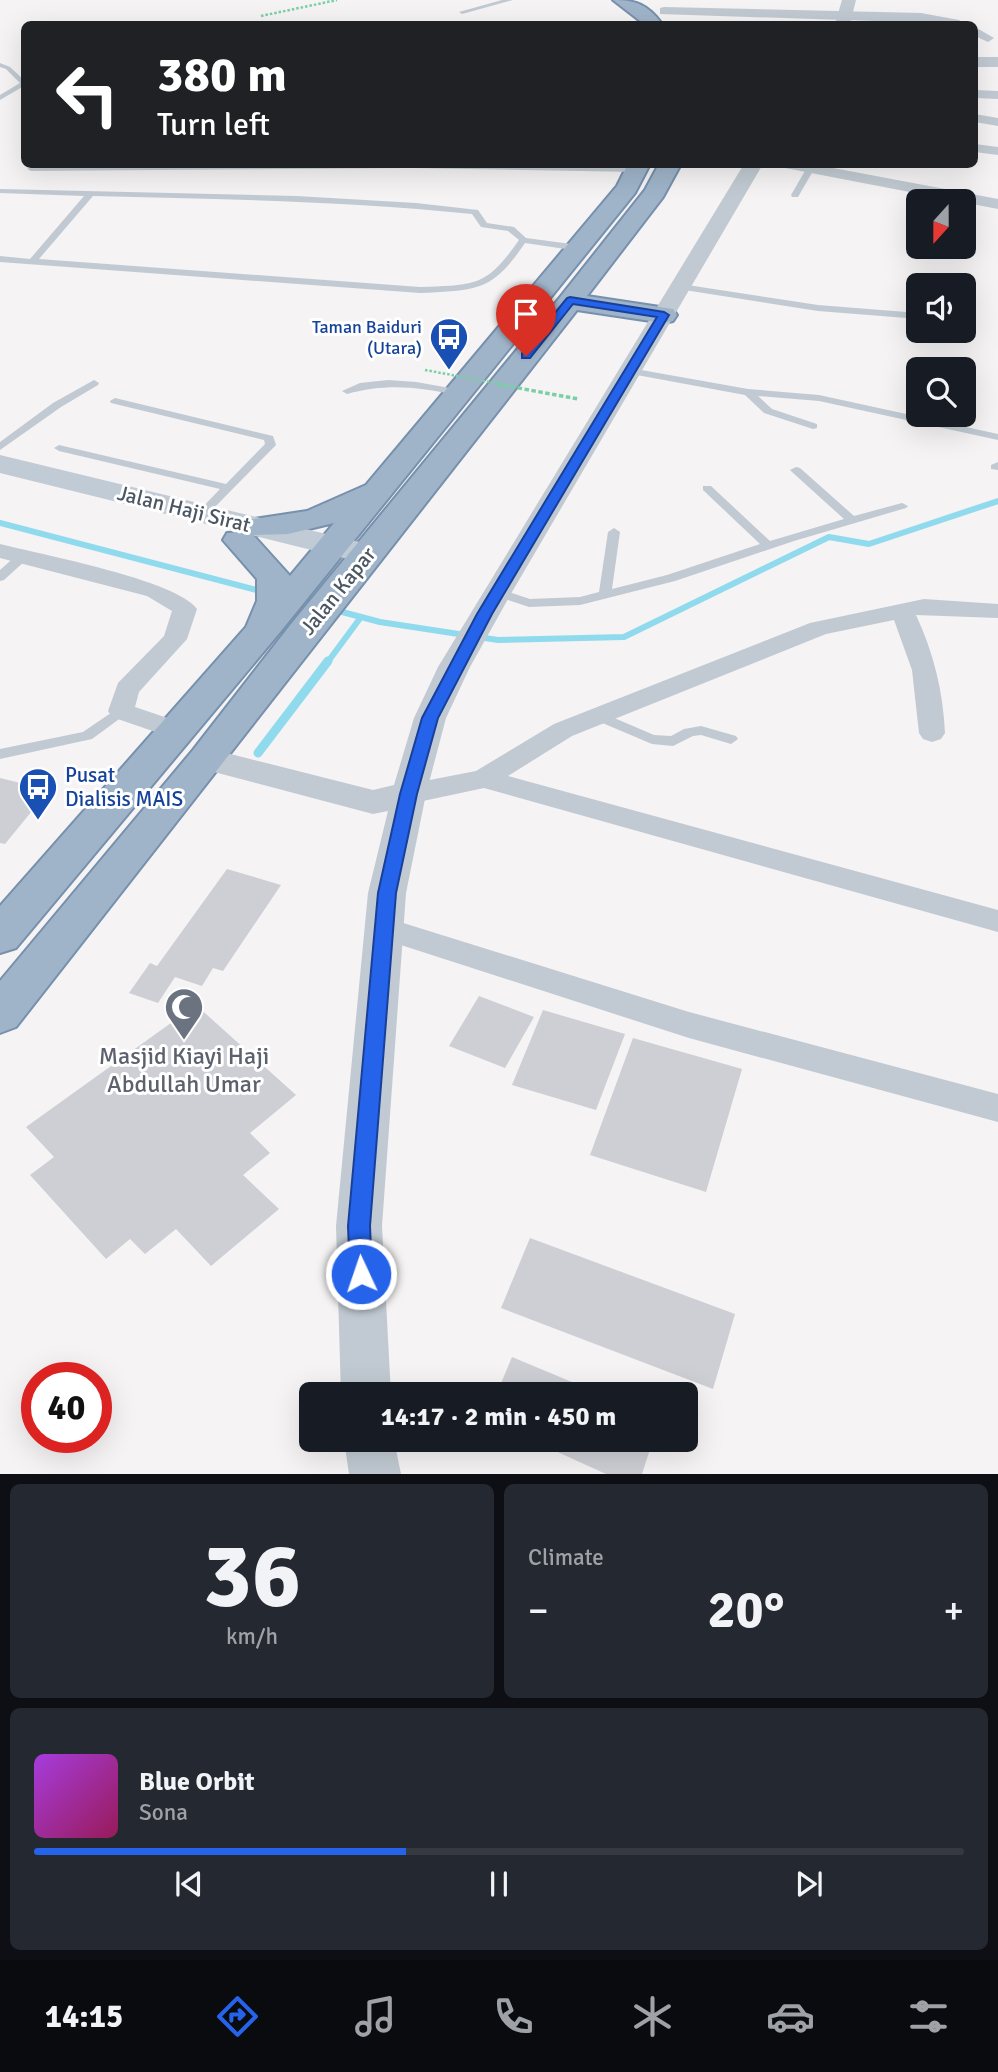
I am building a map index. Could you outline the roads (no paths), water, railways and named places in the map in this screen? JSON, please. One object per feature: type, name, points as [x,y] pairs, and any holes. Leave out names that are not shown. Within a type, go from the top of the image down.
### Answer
[{"type":"highway","points":[[622,0],[642,12],[664,20]]},
{"type":"highway","points":[[647,0],[664,20]]},
{"type":"highway","name":"Jalan Kapar","points":[[0,936],[579,248],[627,188],[637,168]]},
{"type":"highway","name":"Jalan Kapar","points":[[0,1014],[207,759],[304,632],[492,399],[655,192],[668,168]]},
{"type":"highway","points":[[570,300],[664,315]]},
{"type":"highway","points":[[457,392],[492,399]]},
{"type":"highway","points":[[290,589],[248,533],[299,524],[342,512],[386,480]]},
{"type":"main road","name":"Jalan Haji Sirat","points":[[0,464],[202,514],[248,533],[290,589],[355,571]]},
{"type":"main road","name":"Jalan Haji Sirat","points":[[0,481],[248,533]]},
{"type":"street","points":[[664,20],[933,10]]},
{"type":"street","points":[[846,12],[943,21]]},
{"type":"street","points":[[978,33],[988,38]]},
{"type":"street","points":[[978,61],[998,62]]},
{"type":"street","points":[[978,94],[998,94]]},
{"type":"street","points":[[978,119],[998,122]]},
{"type":"street","points":[[978,148],[998,151]]},
{"type":"street","points":[[365,1382],[359,1226],[387,893],[409,794],[430,718],[454,667],[491,603],[752,168]]},
{"type":"street","points":[[817,168],[998,204]]},
{"type":"street","points":[[11,554],[155,591],[185,609],[175,639],[127,690],[121,711],[176,730]]},
{"type":"street","points":[[207,759],[373,802],[484,779],[563,730],[819,628],[924,607],[998,611]]},
{"type":"street","points":[[902,611],[924,663],[932,694],[932,733]]},
{"type":"street","points":[[484,779],[998,921]]},
{"type":"street","points":[[384,928],[490,964],[858,1074],[998,1108]]},
{"type":"street","points":[[371,1452],[375,1474]]},
{"type":"lane","points":[[462,12],[510,0]]},
{"type":"lane","points":[[0,65],[8,68],[21,80]]},
{"type":"lane","points":[[0,98],[21,85]]},
{"type":"lane","points":[[30,169],[202,168]]},
{"type":"lane","points":[[795,195],[811,168]]},
{"type":"lane","points":[[0,191],[259,196],[426,206],[475,212],[484,225],[511,228],[518,231],[523,240]]},
{"type":"lane","points":[[32,262],[92,192]]},
{"type":"lane","points":[[523,240],[579,248]]},
{"type":"lane","points":[[0,259],[420,290],[469,285],[496,276],[523,240]]},
{"type":"lane","points":[[681,287],[818,308],[906,315]]},
{"type":"lane","points":[[630,371],[748,392],[819,398],[998,437]]},
{"type":"lane","points":[[0,447],[57,405],[94,383]]},
{"type":"lane","points":[[347,391],[365,383],[374,383],[424,385],[457,392]]},
{"type":"lane","points":[[748,392],[768,411],[813,426]]},
{"type":"lane","points":[[115,401],[269,438],[271,445],[202,514]]},
{"type":"lane","points":[[59,448],[229,488]]},
{"type":"lane","points":[[796,470],[852,520]]},
{"type":"lane","points":[[707,488],[768,545]]},
{"type":"lane","points":[[491,603],[555,603],[605,594],[671,578],[768,545],[902,506]]},
{"type":"lane","points":[[605,594],[614,532]]},
{"type":"lane","points":[[0,577],[11,554]]},
{"type":"lane","points":[[0,754],[87,736],[121,711]]},
{"type":"lane","points":[[598,716],[652,739],[673,741],[688,730],[698,729],[731,739]]},
{"type":"waterway","points":[[331,609],[380,622],[498,640],[624,637],[829,537],[869,544],[998,501]]},
{"type":"waterway","points":[[0,523],[268,593]]},
{"type":"waterway","points":[[327,663],[361,617]]},
{"type":"waterway","points":[[258,753],[328,661]]},
{"type":"place","name":"Taman Baiduri (Utara)","points":[[449,371]]},
{"type":"place","name":"Pusat Dialisis MAIS","points":[[38,821]]},
{"type":"place","name":"Masjid Kiayi Haji Abdullah Umar","points":[[184,1041]]}]
